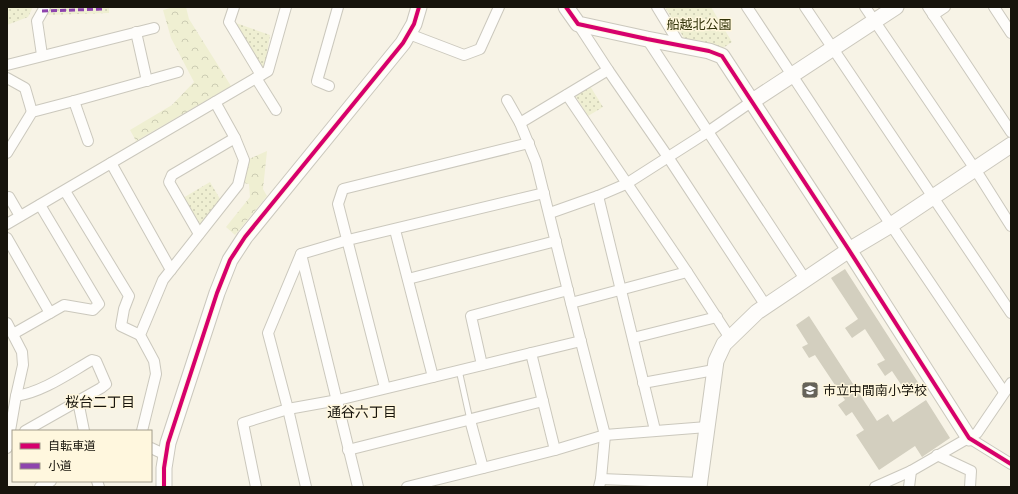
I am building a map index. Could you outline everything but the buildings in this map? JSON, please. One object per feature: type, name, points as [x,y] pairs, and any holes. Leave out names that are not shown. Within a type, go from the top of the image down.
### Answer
[{"type":"street","points":[[42,55],[37,21],[45,7]]},
{"type":"street","points":[[234,7],[230,22],[276,110]]},
{"type":"street","points":[[7,224],[268,71],[286,7]]},
{"type":"street","points":[[329,86],[317,81],[338,7]]},
{"type":"street","points":[[164,487],[164,468],[168,443],[217,293],[230,260],[244,237],[409,34],[414,24],[419,7]]},
{"type":"street","points":[[409,34],[464,55],[480,48],[499,7]]},
{"type":"street","points":[[566,7],[668,157],[766,306]]},
{"type":"street","points":[[657,7],[680,45]]},
{"type":"street","points":[[747,7],[891,225],[1004,392]]},
{"type":"street","points":[[805,7],[1011,313]]},
{"type":"street","points":[[865,7],[975,169],[1011,226]]},
{"type":"street","points":[[550,213],[598,196],[626,184],[896,7]]},
{"type":"street","points":[[945,7],[931,11],[1011,132]]},
{"type":"street","points":[[994,7],[1011,33]]},
{"type":"street","points":[[578,24],[709,51],[722,56],[849,250],[969,438],[1011,463]]},
{"type":"street","points":[[7,65],[154,28]]},
{"type":"street","points":[[136,32],[147,81]]},
{"type":"street","points":[[647,39],[805,279]]},
{"type":"street","points":[[520,123],[608,70]]},
{"type":"street","points":[[7,153],[32,112],[178,72]]},
{"type":"street","points":[[7,78],[25,88],[32,112]]},
{"type":"street","points":[[567,95],[730,338]]},
{"type":"street","points":[[507,100],[520,123],[536,162],[605,435],[600,483],[700,485],[714,370],[716,361],[724,344],[757,312],[849,250],[891,225],[1011,145]]},
{"type":"street","points":[[74,101],[88,141]]},
{"type":"street","points":[[140,335],[163,280],[238,185],[244,160],[236,138],[216,102]]},
{"type":"street","points":[[199,234],[169,182],[172,175],[236,138]]},
{"type":"street","points":[[385,388],[338,204],[343,189],[529,143]]},
{"type":"street","points":[[111,164],[171,270]]},
{"type":"street","points":[[66,190],[129,296],[124,309],[121,326],[140,335],[154,361],[156,374],[142,430]]},
{"type":"street","points":[[301,254],[348,240],[395,230],[544,193]]},
{"type":"street","points":[[598,196],[655,430]]},
{"type":"street","points":[[7,198],[9,197],[20,216]]},
{"type":"street","points":[[13,334],[64,305],[93,310],[99,304],[40,205]]},
{"type":"street","points":[[395,230],[433,377]]},
{"type":"street","points":[[7,238],[50,313]]},
{"type":"street","points":[[408,279],[556,241]]},
{"type":"street","points":[[301,254],[338,400],[348,450],[358,487]]},
{"type":"street","points":[[301,254],[268,333],[288,409],[306,487]]},
{"type":"street","points":[[571,303],[687,272]]},
{"type":"street","points":[[482,365],[471,316],[568,290]]},
{"type":"street","points":[[633,338],[717,317]]},
{"type":"street","points":[[7,323],[22,352],[23,365],[16,396],[9,442]]},
{"type":"street","points":[[256,487],[243,423],[288,409],[338,400],[581,341]]},
{"type":"street","points":[[531,353],[555,450]]},
{"type":"street","points":[[16,396],[24,395],[47,385],[92,360],[96,361],[106,384],[27,430]]},
{"type":"street","points":[[644,383],[714,370]]},
{"type":"street","points":[[875,487],[911,471],[977,433],[1011,383]]},
{"type":"street","points":[[78,401],[84,430]]},
{"type":"street","points":[[348,450],[543,401]]},
{"type":"street","points":[[470,420],[483,468]]},
{"type":"street","points":[[409,487],[555,450],[605,435],[707,427]]},
{"type":"street","points":[[152,448],[166,455]]},
{"type":"street","points":[[937,456],[971,471],[970,487]]},
{"type":"street","points":[[909,487],[911,471]]},
{"type":"street","points":[[40,487],[49,482]]},
{"type":"lane","points":[[459,370],[470,420]]},
{"type":"green space","points":[[7,7],[33,7],[28,17],[7,25]]},
{"type":"green space","points":[[50,7],[109,7],[109,13],[46,15]]},
{"type":"green space","points":[[174,7],[186,7],[189,19],[231,86],[136,141],[130,130],[172,105],[194,82],[171,38],[163,10]]},
{"type":"green space","name":"船越北公園","points":[[665,7],[711,7],[732,42],[723,48],[684,38]]},
{"type":"green space","points":[[233,22],[270,35],[265,65],[261,68]]},
{"type":"green space","points":[[590,86],[603,107],[588,116],[575,95]]},
{"type":"green space","points":[[267,151],[263,189],[267,196],[235,235],[226,227],[250,197],[249,184],[244,183],[249,159]]},
{"type":"green space","points":[[210,182],[220,199],[199,226],[183,198]]},
{"type":"marked path","points":[[42,11],[104,9]]},
{"type":"cycle path","points":[[164,487],[164,468],[168,443],[217,293],[230,260],[245,237],[403,43],[414,24],[419,7]]},
{"type":"cycle path","points":[[566,7],[578,24],[709,51],[722,56],[849,250],[969,438],[1011,464]]},
{"type":"place","name":"市立中間南小学校","points":[[810,390]]},
{"type":"district","name":"桜台二丁目","points":[[100,401]]},
{"type":"district","name":"通谷六丁目","points":[[362,411]]}]
